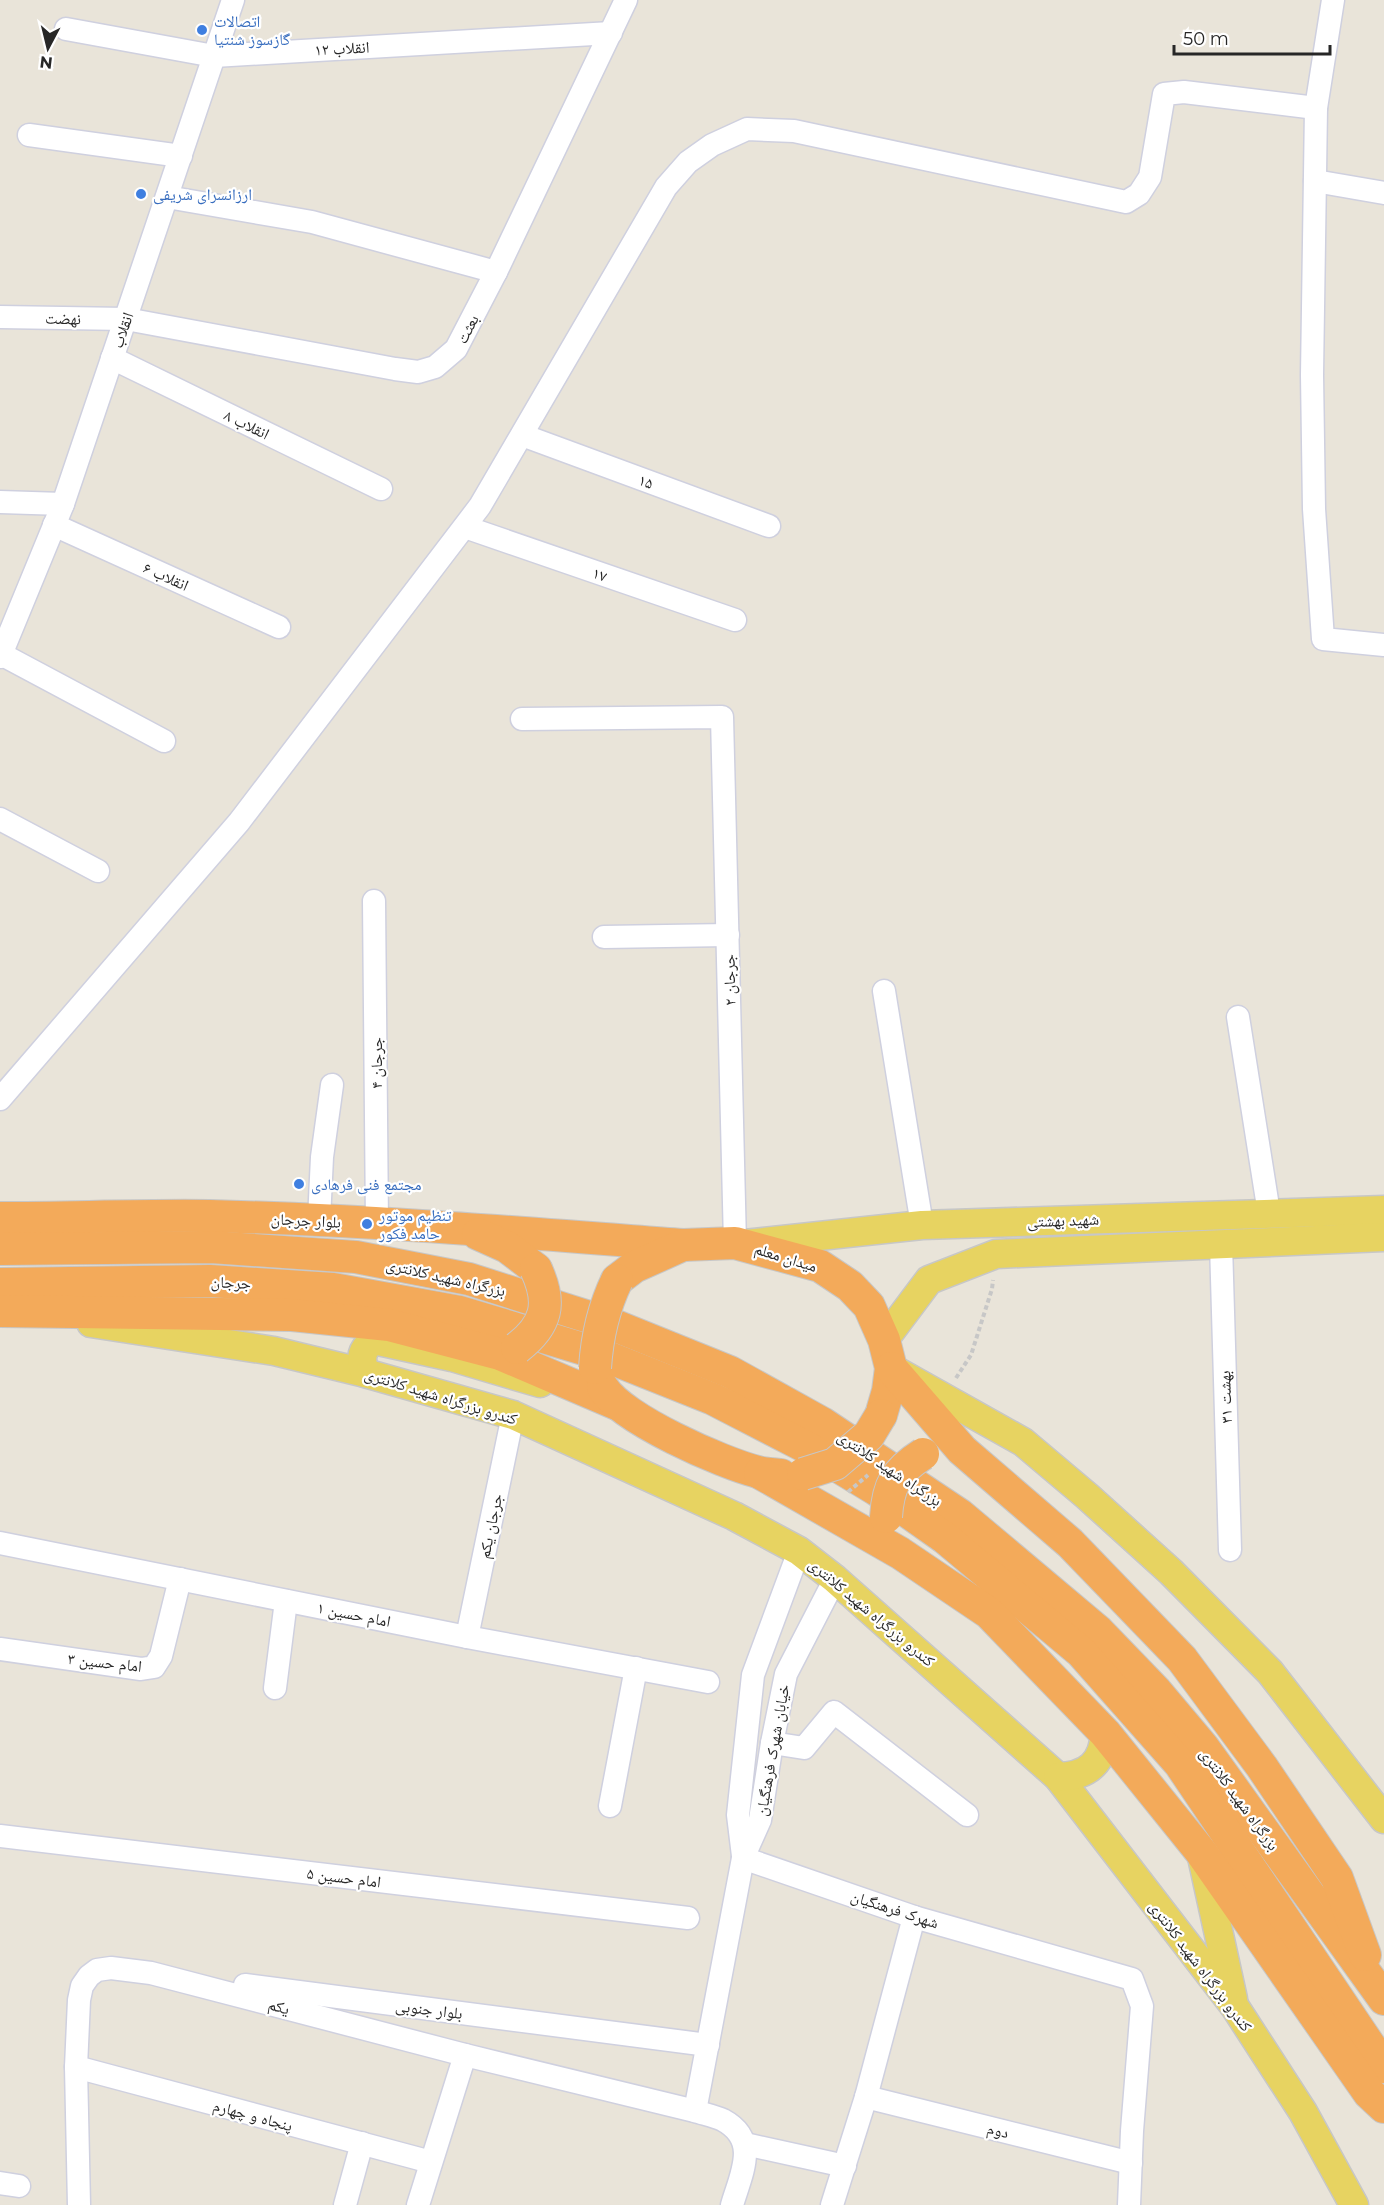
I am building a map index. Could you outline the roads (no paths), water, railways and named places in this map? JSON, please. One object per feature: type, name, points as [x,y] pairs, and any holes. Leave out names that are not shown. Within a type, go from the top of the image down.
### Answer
[{"type":"highway","name":"بلوار جرجان","points":[[0,1218],[208,1216],[319,1220],[464,1228],[683,1245]]},
{"type":"highway","points":[[464,1228],[507,1247],[536,1269],[544,1286],[546,1304],[542,1322],[532,1337],[509,1351]]},
{"type":"highway","name":"میدان معلم","points":[[604,1390],[599,1327],[605,1305],[617,1280],[634,1267],[683,1245],[739,1244],[819,1266],[850,1286],[869,1306],[887,1354]]},
{"type":"highway","name":"بزرگراه شهید کلانتری","points":[[211,1247],[356,1257],[469,1279],[611,1324],[730,1372],[822,1423],[960,1515],[1098,1632],[1155,1690],[1203,1747],[1382,1996]]},
{"type":"highway","name":"جرجان","points":[[0,1249],[211,1247]]},
{"type":"highway","name":"جرجان","points":[[0,1284],[221,1281],[333,1289],[460,1312]]},
{"type":"highway","points":[[11,1312],[292,1315],[389,1325],[509,1351],[604,1390],[638,1419],[690,1446],[760,1473],[900,1553],[989,1613],[1105,1733],[1201,1852],[1369,2093],[1384,2107]]},
{"type":"highway","name":"بزرگراه شهید کلانتری","points":[[460,1312],[600,1354],[713,1399],[818,1454],[945,1538],[1081,1652],[1180,1764],[1384,2067]]},
{"type":"highway","points":[[760,1473],[803,1474],[835,1464],[869,1435],[882,1415],[888,1391],[887,1354]]},
{"type":"highway","name":"بزرگراه شهید کلانتری","points":[[887,1354],[962,1450],[1070,1543],[1182,1659],[1262,1767],[1337,1878],[1382,1996]]},
{"type":"highway","points":[[900,1553],[890,1536],[885,1517],[887,1498],[894,1479],[907,1464],[923,1454],[942,1449],[962,1450]]},
{"type":"main road","name":"شهید بهشتی","points":[[739,1244],[922,1225],[1384,1210]]},
{"type":"main road","name":"شهید بهشتی","points":[[887,1354],[929,1280],[996,1254],[1384,1237]]},
{"type":"main road","name":"کندرو بزرگراه شهید کلانتری","points":[[11,1312],[274,1351],[365,1373],[513,1415],[734,1516],[799,1551],[835,1579],[1058,1777],[1235,2007],[1303,2112],[1354,2205]]},
{"type":"main road","points":[[365,1373],[360,1359],[364,1348],[374,1340],[452,1356],[531,1381],[604,1390]]},
{"type":"main road","points":[[887,1354],[943,1397],[1023,1442],[1171,1572],[1270,1672],[1384,1819]]},
{"type":"main road","points":[[1058,1777],[1082,1773],[1092,1766],[1100,1757],[1105,1733]]},
{"type":"main road","points":[[1201,1852],[1235,2007]]},
{"type":"street","name":"انقلاب","points":[[1,656],[63,504],[233,0]]},
{"type":"street","name":"بعثت","points":[[126,319],[418,372],[435,368],[456,349],[496,272],[626,0]]},
{"type":"street","points":[[1333,0],[1316,108],[1312,375],[1314,509],[1323,639],[1384,645]]},
{"type":"street","name":"۱۲ انقلاب","points":[[66,29],[214,56],[610,33]]},
{"type":"street","points":[[0,1099],[239,822],[480,506],[666,188],[688,162],[712,145],[747,129],[794,131],[1126,202],[1138,194],[1150,177],[1164,94],[1184,92],[1316,108]]},
{"type":"street","points":[[29,135],[181,156]]},
{"type":"street","points":[[1315,181],[1384,193]]},
{"type":"street","points":[[167,197],[312,222],[496,272]]},
{"type":"street","name":"نهضت","points":[[0,318],[126,319]]},
{"type":"street","name":"۸ انقلاب","points":[[112,358],[381,489]]},
{"type":"street","name":"۱۵","points":[[522,435],[769,526]]},
{"type":"street","points":[[0,502],[63,504]]},
{"type":"street","name":"۶ انقلاب","points":[[54,525],[279,627]]},
{"type":"street","name":"۱۷","points":[[465,526],[735,621]]},
{"type":"street","points":[[1,656],[164,741]]},
{"type":"street","name":"جرجان ۲","points":[[522,719],[722,717],[739,1244]]},
{"type":"street","points":[[0,819],[98,871]]},
{"type":"street","name":"۴ جرجان","points":[[375,901],[377,1224]]},
{"type":"street","points":[[604,937],[728,935]]},
{"type":"street","points":[[884,991],[922,1225]]},
{"type":"street","points":[[1238,1017],[1269,1214]]},
{"type":"street","points":[[319,1220],[322,1156],[332,1085]]},
{"type":"street","name":"بهشت ۳۱","points":[[1221,1244],[1230,1550]]},
{"type":"street","name":"جرجان یکم","points":[[467,1637],[513,1415]]},
{"type":"street","name":"امام حسین ۱","points":[[0,1543],[467,1637],[708,1682]]},
{"type":"street","points":[[695,2111],[743,1858],[738,1815],[753,1675],[799,1551]]},
{"type":"street","name":"امام حسین ۳","points":[[0,1649],[141,1669],[154,1667],[161,1656],[180,1579]]},
{"type":"street","name":"خیابان شهرک فرهنگیان","points":[[743,1858],[760,1820],[786,1674],[835,1579]]},
{"type":"street","points":[[275,1688],[286,1600]]},
{"type":"street","points":[[610,1806],[636,1668]]},
{"type":"street","points":[[772,1743],[804,1748],[834,1712],[967,1815]]},
{"type":"street","name":"امام حسین ۵","points":[[0,1836],[688,1918]]},
{"type":"street","name":"شهرک فرهنگیان","points":[[743,1858],[914,1917],[1132,1979],[1142,2006],[1129,2205]]},
{"type":"street","points":[[832,2205],[866,2097],[914,1917]]},
{"type":"street","name":"یکم","points":[[79,2205],[76,2067],[79,2000],[82,1986],[89,1976],[97,1970],[111,1968],[151,1973],[465,2055],[695,2111],[723,2120],[737,2131],[745,2144]]},
{"type":"street","name":"بلوار جنوبی","points":[[151,1973],[708,2044]]},
{"type":"street","points":[[418,2205],[465,2055]]},
{"type":"street","name":"پنجاه و چهارم","points":[[76,2067],[431,2162]]},
{"type":"street","name":"دوم","points":[[866,2097],[1131,2163]]},
{"type":"street","points":[[345,2205],[362,2144]]},
{"type":"street","points":[[732,2205],[745,2160],[745,2144],[845,2166]]},
{"type":"place","name":"اتصالات گازسوز شنتیا","points":[[202,30]]},
{"type":"place","name":"ارزانسرای شریفی","points":[[141,194]]},
{"type":"place","name":"مجتمع فنی فرهادی","points":[[299,1184]]},
{"type":"place","name":"تنظیم موتور حامد فکور","points":[[367,1224]]}]
